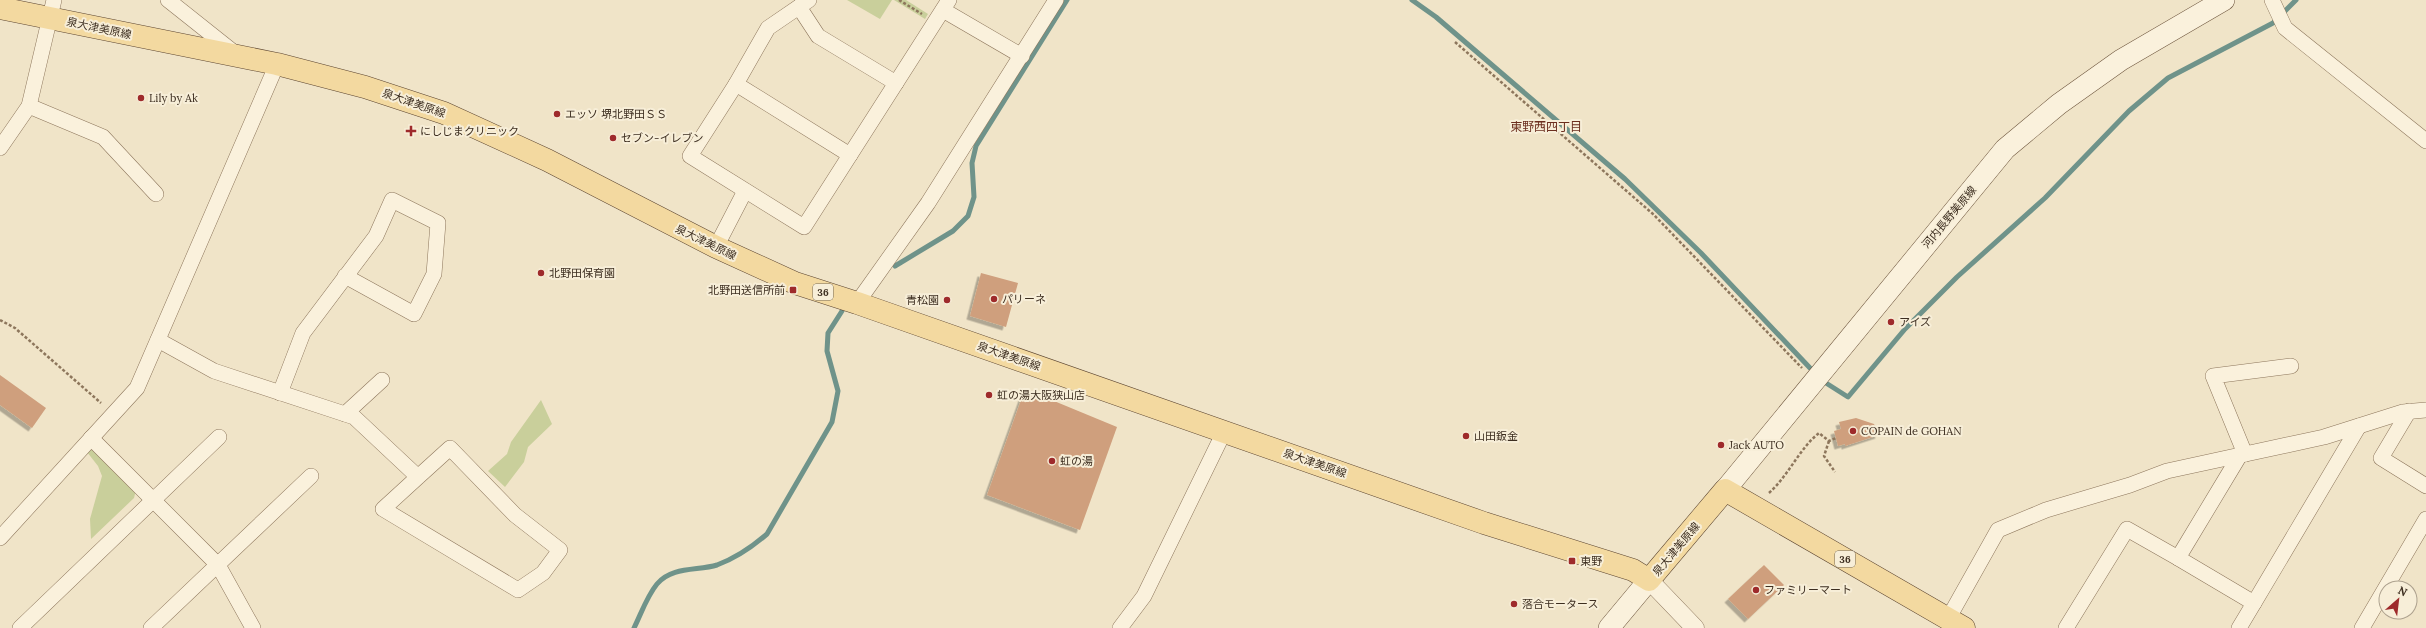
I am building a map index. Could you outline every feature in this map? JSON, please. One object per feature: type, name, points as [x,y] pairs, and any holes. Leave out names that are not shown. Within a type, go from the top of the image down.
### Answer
[{"type":"main road","name":"河内長野美原線","points":[[1725,490],[2005,149],[2059,104],[2121,60],[2224,0]]},
{"type":"main road","name":"泉大津美原線","points":[[0,8],[52,9],[365,87],[444,113],[547,160],[716,248],[795,283],[857,303],[1484,523],[1633,570],[1649,580],[1725,490]]},
{"type":"main road","name":"36","points":[[1725,490],[1956,624]]},
{"type":"main road","points":[[1609,628],[1649,580]]},
{"type":"street","points":[[168,0],[240,57]]},
{"type":"street","points":[[857,303],[928,203],[1056,0]]},
{"type":"street","points":[[896,82],[818,36],[804,4],[768,28],[736,84],[690,156],[804,226],[850,155],[942,10],[1022,56]]},
{"type":"street","points":[[0,148],[29,106],[52,9]]},
{"type":"street","points":[[2277,11],[2285,28],[2426,141]]},
{"type":"street","points":[[0,538],[137,388],[277,64]]},
{"type":"street","points":[[736,84],[850,155]]},
{"type":"street","points":[[29,106],[102,137],[156,194]]},
{"type":"street","points":[[716,248],[745,191]]},
{"type":"street","points":[[280,392],[303,333],[345,276],[376,236],[392,200],[438,222],[434,274],[414,314],[345,276]]},
{"type":"street","points":[[158,340],[214,371],[354,417],[418,477]]},
{"type":"street","points":[[2242,455],[2213,376],[2291,366]]},
{"type":"street","points":[[345,414],[382,380]]},
{"type":"street","points":[[1956,624],[1998,530],[2046,510],[2130,485],[2167,472],[2324,437],[2409,411],[2426,410]]},
{"type":"street","points":[[2409,411],[2381,458],[2426,486]]},
{"type":"street","points":[[2239,628],[2358,426]]},
{"type":"street","points":[[1120,628],[1144,596],[1224,432]]},
{"type":"street","points":[[20,628],[219,437]]},
{"type":"street","points":[[91,438],[218,565],[253,628]]},
{"type":"street","points":[[450,448],[515,515],[560,550],[543,573],[518,590],[383,509],[418,477],[450,448]]},
{"type":"street","points":[[2178,558],[2242,455]]},
{"type":"street","points":[[151,628],[311,476]]},
{"type":"street","points":[[2362,628],[2422,534],[2426,519]]},
{"type":"street","points":[[2066,628],[2127,529],[2254,603]]},
{"type":"street","points":[[1649,580],[1695,628]]},
{"type":"path","points":[[899,0],[942,10]]},
{"type":"path","points":[[1456,42],[1653,214],[1814,380]]},
{"type":"path","points":[[0,320],[15,328],[113,414]]},
{"type":"path","points":[[1754,507],[1781,482],[1813,438],[1819,433],[1829,441]]},
{"type":"path","points":[[1835,472],[1824,456],[1829,441],[1836,438]]},
{"type":"green space","points":[[847,0],[892,0],[880,19]]},
{"type":"green space","points":[[894,0],[906,0],[928,14],[925,19]]},
{"type":"green space","points":[[541,400],[552,424],[528,447],[524,462],[505,487],[488,471],[507,454],[511,442]]},
{"type":"green space","points":[[95,448],[136,490],[134,498],[91,539],[90,519],[102,476],[98,466],[87,452]]},
{"type":"building","name":"パリーネ","points":[[981,273],[1018,283],[1006,327],[970,316]]},
{"type":"building","points":[[0,375],[46,408],[32,428],[0,405]]},
{"type":"building","name":"虹の湯","points":[[1025,389],[1117,427],[1080,530],[987,495]]},
{"type":"building","points":[[1856,418],[1874,424],[1879,435],[1845,446],[1845,444],[1838,446],[1834,431],[1841,429],[1839,422]]},
{"type":"building","points":[[1764,565],[1784,585],[1748,619],[1728,599]]},
{"type":"waterway","points":[[895,266],[953,231],[968,216],[974,197],[972,163],[976,146],[1067,0]]},
{"type":"waterway","points":[[1412,0],[1436,17],[1625,179],[1701,253],[1810,368]]},
{"type":"waterway","points":[[1826,383],[1848,397],[1905,329],[1957,277],[2045,198],[2129,111],[2168,78],[2273,23],[2296,0]]},
{"type":"waterway","points":[[634,628],[650,594],[663,578],[670,574],[686,570],[717,565],[744,552],[767,534],[832,422],[838,391],[827,351],[828,333],[842,311]]},
{"type":"place","name":"Lily by Ak","points":[[141,98]]},
{"type":"place","name":"エッソ 堺北野田ＳＳ","points":[[557,114]]},
{"type":"place","name":"にしじまクリニック","points":[[411,131]]},
{"type":"place","name":"セブン-イレブン","points":[[613,138]]},
{"type":"place","name":"北野田保育園","points":[[541,273]]},
{"type":"place","name":"北野田送信所前","points":[[793,290]]},
{"type":"place","name":"パリーネ","points":[[994,299]]},
{"type":"place","name":"青松園","points":[[947,300]]},
{"type":"place","name":"アイズ","points":[[1891,322]]},
{"type":"place","name":"虹の湯大阪狭山店","points":[[989,395]]},
{"type":"place","name":"COPAIN de GOHAN","points":[[1853,431]]},
{"type":"place","name":"山田鈑金","points":[[1466,436]]},
{"type":"place","name":"Jack AUTO","points":[[1721,445]]},
{"type":"place","name":"虹の湯","points":[[1052,461]]},
{"type":"place","name":"東野","points":[[1572,561]]},
{"type":"place","name":"ファミリーマート","points":[[1756,590]]},
{"type":"place","name":"落合モータース","points":[[1514,604]]},
{"type":"district","name":"東野西四丁目","points":[[1546,127]]}]
